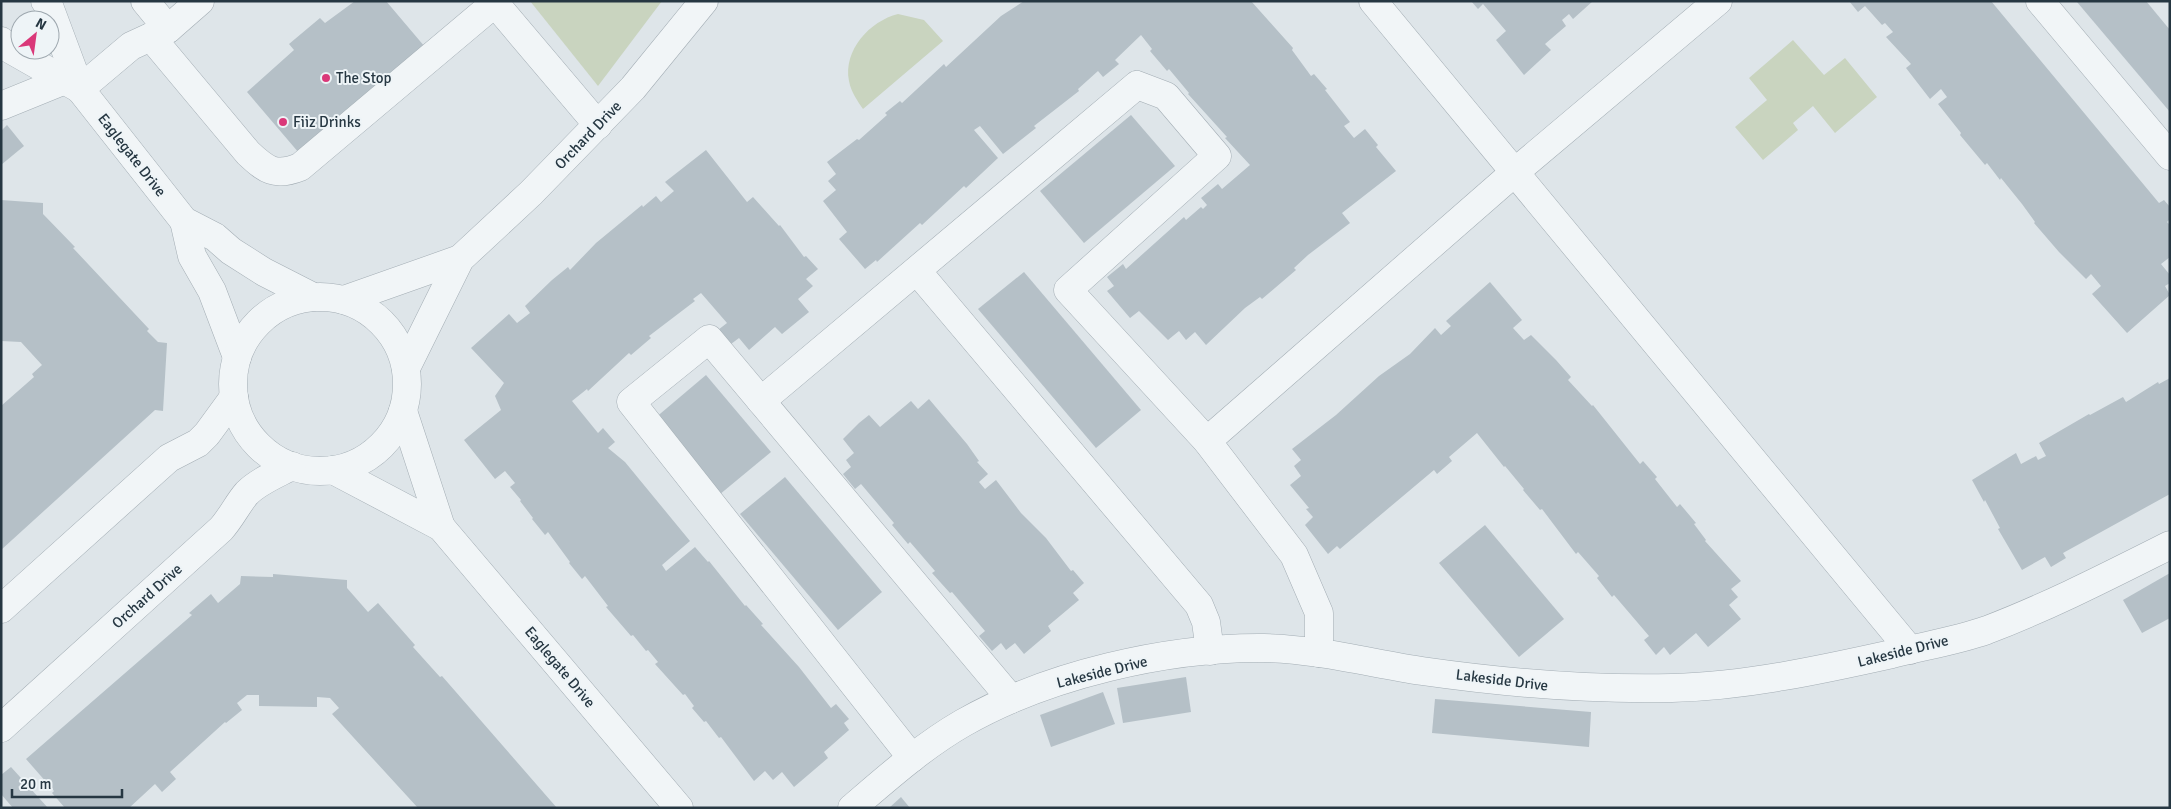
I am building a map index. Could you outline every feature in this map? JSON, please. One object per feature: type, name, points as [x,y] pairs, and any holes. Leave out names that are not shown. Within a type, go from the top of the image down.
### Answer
[{"type":"street","name":"Eaglegate Drive","points":[[45,1],[49,6],[73,85],[184,220],[216,237],[230,250],[264,272],[313,297]]},
{"type":"street","points":[[145,1],[159,33],[254,159],[272,172],[288,172],[300,167],[494,2],[598,125]]},
{"type":"street","name":"Orchard Drive","points":[[406,368],[460,259],[531,193],[633,88],[704,1]]},
{"type":"street","points":[[1373,1],[1910,650]]},
{"type":"street","points":[[1207,441],[1515,172],[1718,1]]},
{"type":"street","points":[[2040,1],[2170,156]]},
{"type":"street","points":[[1,106],[73,85],[131,46],[159,33],[191,4]]},
{"type":"street","name":"Eaglegate Drive","points":[[3,52],[73,85]]},
{"type":"street","points":[[761,401],[1137,85],[1166,96],[1217,156],[1068,290],[1207,441],[1294,555],[1319,612],[1319,653]]},
{"type":"street","name":"Eaglegate Drive","points":[[184,220],[192,256],[212,290],[237,357]]},
{"type":"street","name":"Orchard Drive","points":[[344,300],[460,259]]},
{"type":"street","points":[[917,271],[1199,605],[1206,622],[1210,651]]},
{"type":"street","points":[[313,297],[344,300],[361,307],[384,325],[400,350],[408,382],[403,411],[395,429],[383,444],[369,456],[352,465],[334,470],[313,470],[292,466],[271,456],[253,440],[241,419],[234,397],[237,357],[246,339],[258,323],[274,310],[293,301],[313,297]]},
{"type":"street","points":[[912,758],[631,402],[709,338],[1011,699]]},
{"type":"street","points":[[1,609],[169,458],[198,443],[208,434],[234,397]]},
{"type":"street","name":"Eaglegate Drive","points":[[403,411],[441,527]]},
{"type":"street","name":"Orchard Drive","points":[[1,728],[221,529],[236,513],[246,494],[257,484],[292,466]]},
{"type":"street","name":"Eaglegate Drive","points":[[334,470],[441,527],[678,808]]},
{"type":"street","name":"Lakeside Drive","points":[[852,808],[912,758],[960,724],[1011,699],[1066,679],[1118,665],[1210,651],[1264,648],[1319,653],[1422,671],[1543,686],[1676,688],[1736,682],[1826,669],[1982,631],[2044,607],[2170,545]]},
{"type":"green space","points":[[530,1],[662,1],[598,86]]},
{"type":"green space","points":[[898,14],[924,20],[943,41],[863,109],[854,96],[850,85],[848,70],[850,58],[854,48],[869,30],[878,23]]},
{"type":"green space","points":[[1793,40],[1824,75],[1845,58],[1877,97],[1835,133],[1813,106],[1793,123],[1798,130],[1763,160],[1735,127],[1767,100],[1749,78]]},
{"type":"building","name":"The Stop","points":[[355,1],[386,1],[425,47],[299,153],[247,92],[294,50],[289,44],[320,18],[325,23]]},
{"type":"building","points":[[1024,1],[1251,1],[1293,48],[1292,50],[1311,76],[1314,74],[1327,89],[1325,90],[1350,122],[1344,126],[1354,138],[1365,129],[1378,145],[1376,147],[1396,171],[1342,213],[1350,223],[1308,255],[1294,268],[1296,270],[1262,299],[1260,297],[1245,308],[1206,345],[1195,332],[1186,340],[1179,331],[1168,340],[1139,311],[1130,318],[1107,291],[1114,286],[1107,277],[1123,264],[1126,269],[1184,217],[1186,220],[1201,207],[1203,209],[1207,205],[1201,198],[1218,184],[1222,189],[1250,165],[1225,138],[1227,137],[1188,94],[1169,69],[1167,71],[1150,51],[1152,49],[1141,35],[1115,60],[1119,64],[1103,77],[1098,71],[1078,89],[1079,91],[1034,126],[1036,128],[1003,154],[980,126],[974,130],[998,158],[922,225],[920,223],[877,262],[876,260],[865,269],[839,239],[847,232],[823,201],[836,190],[828,181],[836,174],[827,162],[857,139],[859,140],[887,115],[885,113],[900,101],[902,103],[944,64],[946,67],[1001,16]]},
{"type":"building","points":[[1471,1],[1593,1],[1573,19],[1569,14],[1562,20],[1566,26],[1545,44],[1551,50],[1524,75],[1496,40],[1506,31],[1483,4],[1478,9]]},
{"type":"building","points":[[1849,1],[1991,1],[2159,203],[2164,200],[2170,207],[2170,219],[2167,222],[2170,225],[2170,257],[2161,264],[2170,275],[2170,283],[2165,286],[2170,295],[2127,333],[2092,294],[2101,286],[2091,274],[2086,279],[2059,252],[2034,223],[2022,204],[2001,178],[2000,180],[1987,163],[1985,165],[1960,135],[1961,133],[1938,104],[1947,97],[1941,89],[1930,99],[1906,68],[1911,64],[1886,37],[1893,32],[1885,23],[1882,25],[1865,6],[1858,12]]},
{"type":"building","points":[[2146,1],[2170,30],[2170,112],[2077,2]]},
{"type":"building","points":[[1131,115],[1175,166],[1084,243],[1040,191]]},
{"type":"building","points":[[7,125],[24,146],[1,165],[1,131]]},
{"type":"building","points":[[706,150],[747,202],[753,197],[780,225],[804,257],[806,256],[818,269],[806,279],[813,286],[798,299],[809,312],[782,334],[775,327],[749,350],[739,338],[731,344],[718,330],[727,323],[701,293],[693,299],[695,301],[649,336],[651,338],[631,355],[629,353],[588,391],[587,389],[572,401],[598,433],[603,428],[615,442],[608,448],[625,462],[690,541],[662,565],[666,571],[695,547],[709,561],[745,606],[763,624],[761,625],[799,667],[831,708],[836,704],[849,719],[844,723],[849,730],[824,752],[828,758],[794,787],[782,772],[773,780],[765,771],[754,781],[721,737],[719,738],[706,721],[704,722],[692,708],[694,706],[685,694],[683,695],[655,664],[658,662],[648,650],[646,651],[633,635],[631,636],[606,607],[608,606],[585,576],[582,579],[569,563],[548,532],[545,535],[532,519],[521,500],[510,487],[515,483],[505,471],[495,479],[464,440],[501,410],[495,396],[504,383],[471,348],[509,314],[517,323],[530,313],[525,306],[552,280],[568,267],[570,270],[596,243],[642,205],[643,207],[656,196],[661,202],[674,191],[665,182]]},
{"type":"building","points":[[1,200],[43,203],[43,214],[75,247],[73,248],[149,329],[147,331],[158,342],[167,343],[163,411],[155,410],[1,550],[1,406],[34,377],[32,374],[42,365],[21,342],[1,341]]},
{"type":"building","points":[[1024,272],[1141,410],[1096,448],[978,309]]},
{"type":"building","points":[[1490,282],[1522,320],[1513,328],[1524,340],[1531,335],[1556,360],[1571,377],[1568,380],[1593,405],[1640,464],[1643,461],[1657,477],[1655,479],[1677,507],[1680,504],[1696,523],[1694,524],[1705,541],[1741,581],[1731,589],[1738,597],[1729,605],[1741,619],[1708,647],[1696,633],[1670,655],[1664,647],[1656,655],[1644,640],[1649,636],[1614,595],[1612,597],[1597,578],[1599,576],[1578,552],[1576,554],[1542,509],[1540,510],[1477,433],[1449,457],[1452,461],[1437,474],[1434,470],[1340,549],[1337,546],[1328,554],[1305,525],[1313,517],[1306,509],[1309,508],[1290,485],[1301,476],[1294,466],[1301,460],[1292,449],[1336,415],[1379,376],[1410,354],[1435,328],[1441,335],[1451,326],[1446,321]]},
{"type":"building","points":[[706,375],[771,452],[719,495],[654,419]]},
{"type":"building","points":[[2170,378],[2170,494],[2063,553],[2066,558],[2051,567],[2045,557],[2022,570],[1998,529],[2000,528],[1985,500],[1984,502],[1972,480],[2016,453],[2021,464],[2036,456],[2038,460],[2046,456],[2039,443],[2123,397],[2126,402],[2158,382],[2159,384]]},
{"type":"building","points":[[929,399],[967,444],[979,461],[977,462],[988,474],[979,482],[985,489],[996,480],[1021,513],[1046,538],[1071,571],[1073,570],[1084,583],[1073,593],[1079,600],[1048,626],[1051,631],[1024,654],[1015,643],[1006,650],[1001,643],[992,651],[979,636],[985,631],[952,592],[950,593],[932,573],[935,571],[910,542],[908,544],[892,525],[894,523],[861,484],[855,489],[843,474],[851,467],[846,460],[854,453],[843,439],[859,423],[869,415],[880,427],[911,401],[918,409]]},
{"type":"building","points":[[785,477],[882,592],[838,630],[740,514]]},
{"type":"building","points":[[1485,525],[1564,619],[1519,657],[1439,563]]},
{"type":"building","points":[[2170,573],[2170,618],[2142,633],[2123,600]]},
{"type":"building","points":[[273,574],[347,580],[347,588],[368,612],[378,603],[415,645],[413,647],[440,677],[442,676],[557,808],[418,808],[332,714],[339,708],[330,698],[317,697],[317,707],[259,706],[259,695],[247,695],[237,703],[242,710],[225,722],[170,772],[176,779],[162,792],[155,784],[129,808],[65,808],[52,793],[54,791],[26,759],[192,615],[189,613],[211,594],[218,603],[240,584],[241,576],[273,577]]},
{"type":"building","points":[[1186,677],[1191,712],[1123,723],[1117,688]]},
{"type":"building","points":[[1103,692],[1115,724],[1051,747],[1040,715]]},
{"type":"building","points":[[1435,699],[1591,712],[1589,747],[1432,733]]},
{"type":"building","points":[[11,767],[48,808],[13,808],[1,794],[1,775]]},
{"type":"building","points":[[901,797],[910,808],[889,808]]},
{"type":"place","name":"The Stop","points":[[326,78]]},
{"type":"place","name":"Fiiz Drinks","points":[[283,122]]}]
